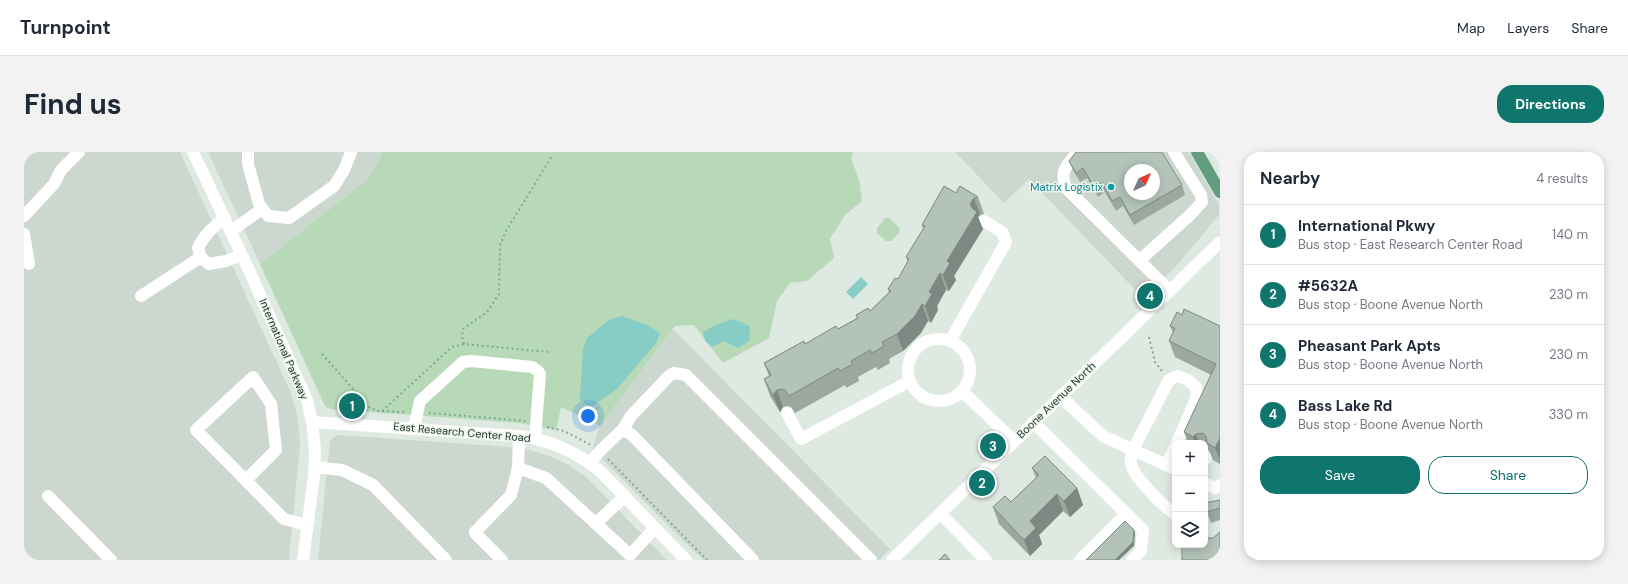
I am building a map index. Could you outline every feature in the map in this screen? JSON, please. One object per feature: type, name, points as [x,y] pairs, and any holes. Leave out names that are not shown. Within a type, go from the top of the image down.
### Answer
[{"type":"main road","points":[[1197,152],[1220,192]]},
{"type":"street","points":[[24,216],[54,184],[61,170],[79,152]]},
{"type":"street","name":"International Parkway","points":[[193,152],[231,231],[307,400],[312,422],[315,450],[303,560]]},
{"type":"street","points":[[248,152],[248,164],[259,204],[268,216],[289,218],[334,186],[344,170],[351,152]]},
{"type":"street","points":[[1078,152],[1065,168],[1062,180],[1067,189],[1170,291]]},
{"type":"street","points":[[1140,260],[1190,215],[1202,202],[1201,195],[1174,152]]},
{"type":"street","points":[[231,231],[262,208]]},
{"type":"street","points":[[224,218],[210,229],[203,238],[198,248],[201,257],[209,264],[226,261],[242,255]]},
{"type":"street","points":[[950,341],[1006,242],[1002,232],[984,221]]},
{"type":"street","points":[[24,234],[29,264]]},
{"type":"street","name":"Boone Avenue North","points":[[892,560],[1220,242]]},
{"type":"street","points":[[141,296],[201,257]]},
{"type":"street","points":[[938,339],[950,341],[958,345],[965,353],[969,362],[969,378],[962,392],[955,398],[935,402],[925,398],[917,392],[910,381],[908,364],[912,354],[919,346],[928,341],[938,339]]},
{"type":"street","points":[[414,428],[420,401],[464,362],[471,361],[532,367],[538,371],[540,374],[535,438]]},
{"type":"street","points":[[590,463],[623,429],[631,416],[669,376],[674,373],[686,375],[871,560]]},
{"type":"street","points":[[1173,512],[1138,478],[1130,461],[1133,450],[1169,380],[1178,376],[1188,380],[1196,387],[1197,397],[1178,440]]},
{"type":"street","points":[[246,480],[276,450],[271,404],[253,377],[196,430],[284,519],[307,526]]},
{"type":"street","points":[[787,413],[801,439],[910,381]]},
{"type":"street","points":[[962,392],[1014,441]]},
{"type":"street","points":[[1060,396],[1103,436],[1171,467]]},
{"type":"street","name":"East Research Center Road","points":[[312,422],[519,436],[535,438],[557,444],[590,463],[625,496],[655,528],[679,558]]},
{"type":"street","points":[[1033,422],[1143,530],[1141,551],[1132,560]]},
{"type":"street","points":[[623,429],[633,436],[753,560]]},
{"type":"street","points":[[502,560],[475,532],[511,495],[518,468],[519,436]]},
{"type":"street","points":[[314,467],[342,470],[372,485],[446,560]]},
{"type":"street","points":[[518,468],[546,478],[596,523],[628,557],[655,528]]},
{"type":"street","points":[[1208,484],[1216,488],[1220,485]]},
{"type":"street","points":[[48,496],[111,560]]},
{"type":"street","points":[[596,523],[625,496]]},
{"type":"street","points":[[940,513],[986,560]]},
{"type":"street","points":[[1080,560],[1126,514]]},
{"type":"path","points":[[464,344],[462,336],[463,329],[487,312],[499,294],[500,245],[506,231],[552,156]]},
{"type":"path","points":[[1149,337],[1155,362],[1169,380]]},
{"type":"shaded area","points":[[24,152],[180,152],[290,391],[297,415],[300,444],[289,560],[24,560]]},
{"type":"shaded area","points":[[208,152],[383,152],[368,179],[260,264]]},
{"type":"shaded area","points":[[955,152],[1189,152],[1219,205],[1219,215],[1180,262],[1144,299],[1029,179],[1004,203]]},
{"type":"shaded area","points":[[673,329],[890,549],[879,560],[703,560],[592,449],[600,426]]},
{"type":"shaded area","points":[[337,435],[523,448],[547,455],[569,465],[586,477],[667,560],[318,560],[330,441]]},
{"type":"green space","points":[[383,152],[853,152],[851,158],[860,183],[862,201],[845,215],[830,239],[834,258],[807,281],[790,283],[777,301],[769,338],[723,363],[694,325],[675,326],[600,426],[561,407],[556,430],[519,423],[331,409],[326,407],[324,404],[260,264],[368,179]]},
{"type":"green space","points":[[885,218],[889,218],[899,227],[900,231],[892,241],[886,241],[877,233],[877,228]]},
{"type":"water","points":[[861,277],[868,284],[853,299],[846,292]]},
{"type":"water","points":[[622,316],[647,325],[660,333],[657,342],[617,389],[591,407],[580,400],[583,349],[587,338],[610,319]]},
{"type":"water","points":[[733,319],[750,326],[749,341],[738,348],[724,341],[712,347],[705,341],[703,332],[716,325]]},
{"type":"building","name":"Matrix Logistix","points":[[1076,152],[1162,152],[1182,185],[1160,198],[1160,164],[1124,164],[1124,200],[1156,200],[1130,215],[1120,197],[1112,201],[1102,183],[1094,187],[1083,168],[1076,173],[1069,161]]},
{"type":"building","points":[[944,186],[956,193],[960,186],[978,197],[974,198],[970,204],[977,212],[947,261],[950,263],[943,275],[940,273],[929,292],[932,294],[925,306],[922,304],[915,316],[897,334],[882,342],[884,346],[872,353],[870,350],[851,361],[853,364],[840,371],[838,368],[789,396],[785,390],[781,389],[777,390],[773,395],[764,379],[771,375],[764,363],[804,341],[805,344],[836,326],[838,329],[858,318],[856,315],[868,308],[870,311],[891,291],[888,289],[895,278],[898,279],[909,259],[906,257],[925,226],[922,225]]},
{"type":"building","points":[[1184,309],[1220,326],[1220,438],[1215,448],[1208,444],[1208,440],[1203,433],[1196,434],[1193,437],[1184,432],[1216,364],[1169,341],[1175,328],[1170,326],[1177,312],[1182,315]]},
{"type":"building","points":[[1045,456],[1077,488],[1064,501],[1057,494],[1030,521],[1036,528],[1024,540],[993,507],[1005,496],[1011,502],[1039,475],[1032,468]]},
{"type":"building","points":[[1220,500],[1220,508],[1208,512],[1208,502]]},
{"type":"building","points":[[1125,521],[1134,530],[1133,542],[1115,560],[1086,560]]},
{"type":"building","points":[[1220,532],[1220,560],[1182,560],[1182,548],[1208,548],[1208,538],[1213,538]]},
{"type":"building","points":[[945,554],[950,560],[939,560]]},
{"type":"place","name":"Matrix Logistix","points":[[1111,187]]},
{"type":"place","name":"Bass Lake Rd","points":[[1150,296]]},
{"type":"place","name":"International Pkwy","points":[[352,406]]},
{"type":"place","name":"Pheasant Park Apts","points":[[993,446]]},
{"type":"place","name":"#5632A","points":[[982,483]]}]
